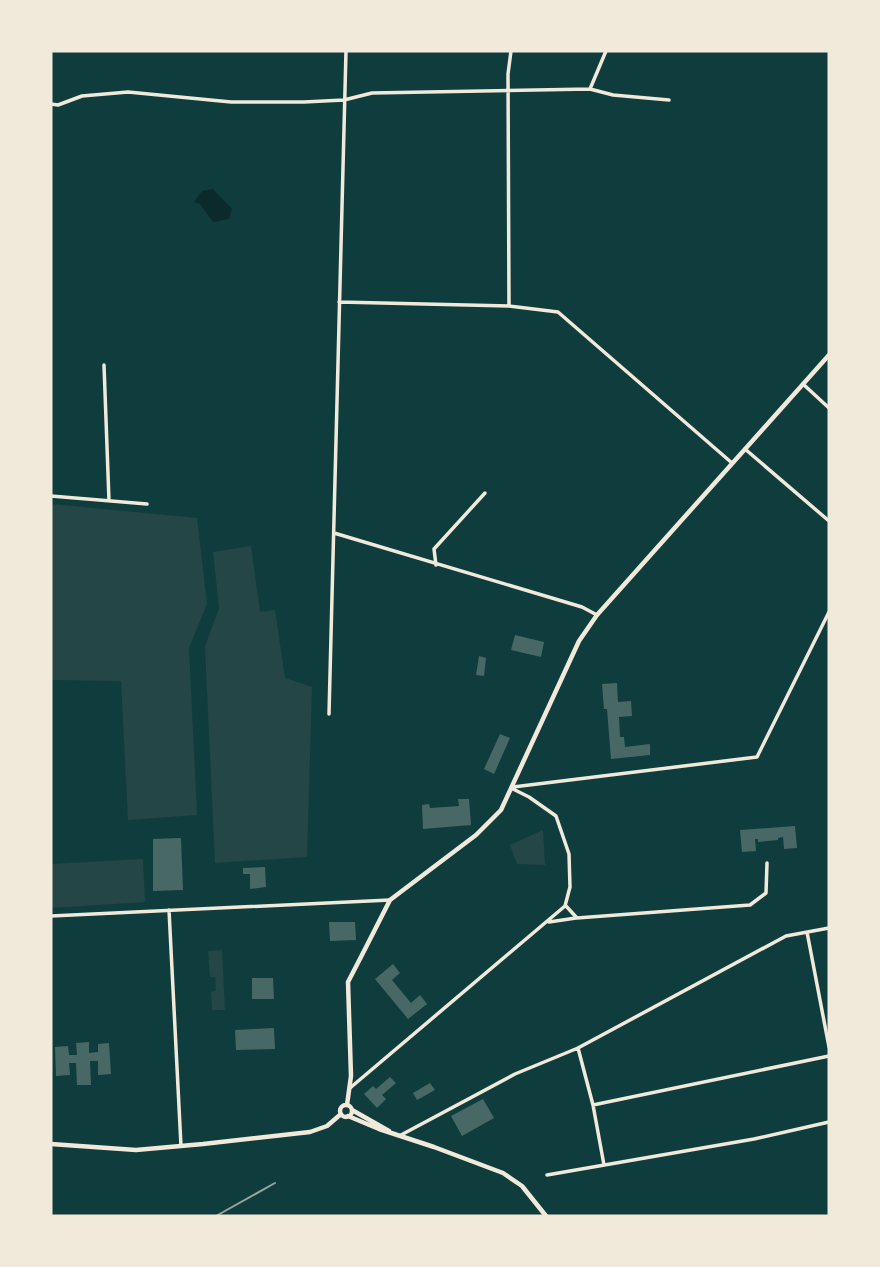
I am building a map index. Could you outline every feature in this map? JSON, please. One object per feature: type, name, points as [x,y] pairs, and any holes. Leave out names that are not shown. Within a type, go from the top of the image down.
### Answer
[{"type":"street","points":[[329,714],[346,51]]},
{"type":"street","points":[[509,306],[508,90],[511,51]]},
{"type":"street","points":[[590,89],[606,51]]},
{"type":"street","points":[[51,104],[58,105],[82,96],[128,92],[231,102],[344,100],[372,93],[590,89],[613,95],[669,100]]},
{"type":"street","points":[[339,302],[509,306],[558,312],[732,463]]},
{"type":"street","points":[[348,1116],[351,1076],[348,982],[390,900],[476,835],[501,810],[579,641],[597,615],[829,355]]},
{"type":"street","points":[[104,365],[109,501]]},
{"type":"street","points":[[803,384],[829,408]]},
{"type":"street","points":[[745,449],[829,521]]},
{"type":"street","points":[[436,565],[434,550],[485,493]]},
{"type":"street","points":[[51,496],[147,504]]},
{"type":"street","points":[[334,533],[582,607],[597,615]]},
{"type":"street","points":[[511,788],[757,757],[829,612]]},
{"type":"street","points":[[349,1088],[565,906],[570,887],[569,854],[556,816],[511,788]]},
{"type":"street","points":[[547,922],[750,905],[766,893],[767,863]]},
{"type":"street","points":[[51,916],[390,900]]},
{"type":"street","points":[[565,906],[577,918]]},
{"type":"street","points":[[169,910],[181,1146]]},
{"type":"street","points":[[399,1136],[514,1074],[578,1048],[786,936],[829,928]]},
{"type":"street","points":[[807,932],[827,1023],[829,1047]]},
{"type":"street","points":[[578,1048],[593,1105],[604,1165]]},
{"type":"street","points":[[593,1105],[829,1056]]},
{"type":"street","points":[[51,1144],[136,1150],[310,1132],[327,1126],[341,1114],[341,1107],[349,1107],[399,1136]]},
{"type":"street","points":[[341,1114],[503,1173],[522,1186],[546,1216]]},
{"type":"street","points":[[547,1175],[754,1139],[829,1122]]},
{"type":"shaded area","points":[[213,189],[232,209],[229,219],[213,222],[200,204],[194,202],[202,191]]},
{"type":"shaded area","points":[[51,504],[197,518],[207,604],[189,648],[197,815],[128,820],[121,681],[51,680]]},
{"type":"shaded area","points":[[251,546],[260,612],[275,610],[285,678],[312,687],[307,857],[215,863],[205,647],[219,608],[213,552]]},
{"type":"shaded area","points":[[543,830],[545,865],[517,864],[510,845]]},
{"type":"shaded area","points":[[143,859],[145,902],[51,908],[51,864]]},
{"type":"shaded area","points":[[222,950],[225,1010],[212,1010],[211,992],[216,991],[215,977],[210,977],[208,951]]},
{"type":"building","points":[[515,635],[544,642],[541,657],[511,650]]},
{"type":"building","points":[[479,656],[486,658],[484,676],[476,675]]},
{"type":"building","points":[[617,683],[618,702],[631,701],[632,716],[619,717],[620,737],[624,737],[625,747],[650,744],[650,755],[611,759],[602,684]]},
{"type":"building","points":[[500,734],[510,738],[494,774],[484,769]]},
{"type":"building","points":[[458,799],[469,799],[471,825],[423,829],[422,805],[429,804],[430,808],[459,806]]},
{"type":"building","points":[[795,826],[797,848],[784,849],[783,837],[758,842],[758,839],[755,839],[756,851],[742,852],[740,830]]},
{"type":"building","points":[[181,838],[183,890],[153,891],[153,839]]},
{"type":"building","points":[[265,867],[266,887],[250,889],[250,874],[243,874],[243,868]]},
{"type":"building","points":[[329,922],[355,922],[356,940],[330,941]]},
{"type":"building","points":[[393,964],[400,973],[392,980],[411,1003],[420,995],[427,1004],[408,1019],[375,979]]},
{"type":"building","points":[[252,978],[273,978],[274,999],[252,999]]},
{"type":"building","points":[[274,1028],[275,1049],[236,1050],[235,1030]]},
{"type":"building","points":[[89,1042],[89,1053],[98,1052],[98,1044],[109,1043],[111,1074],[98,1075],[98,1061],[90,1061],[91,1085],[77,1085],[76,1063],[69,1063],[70,1075],[56,1076],[55,1047],[68,1046],[69,1055],[77,1055],[76,1043]]},
{"type":"building","points":[[390,1077],[396,1083],[382,1095],[386,1099],[377,1108],[364,1094],[373,1086],[376,1089]]},
{"type":"building","points":[[430,1083],[435,1090],[417,1100],[413,1093]]},
{"type":"building","points":[[483,1099],[494,1118],[462,1136],[451,1116]]},
{"type":"railway","points":[[216,1216],[275,1183]]}]
